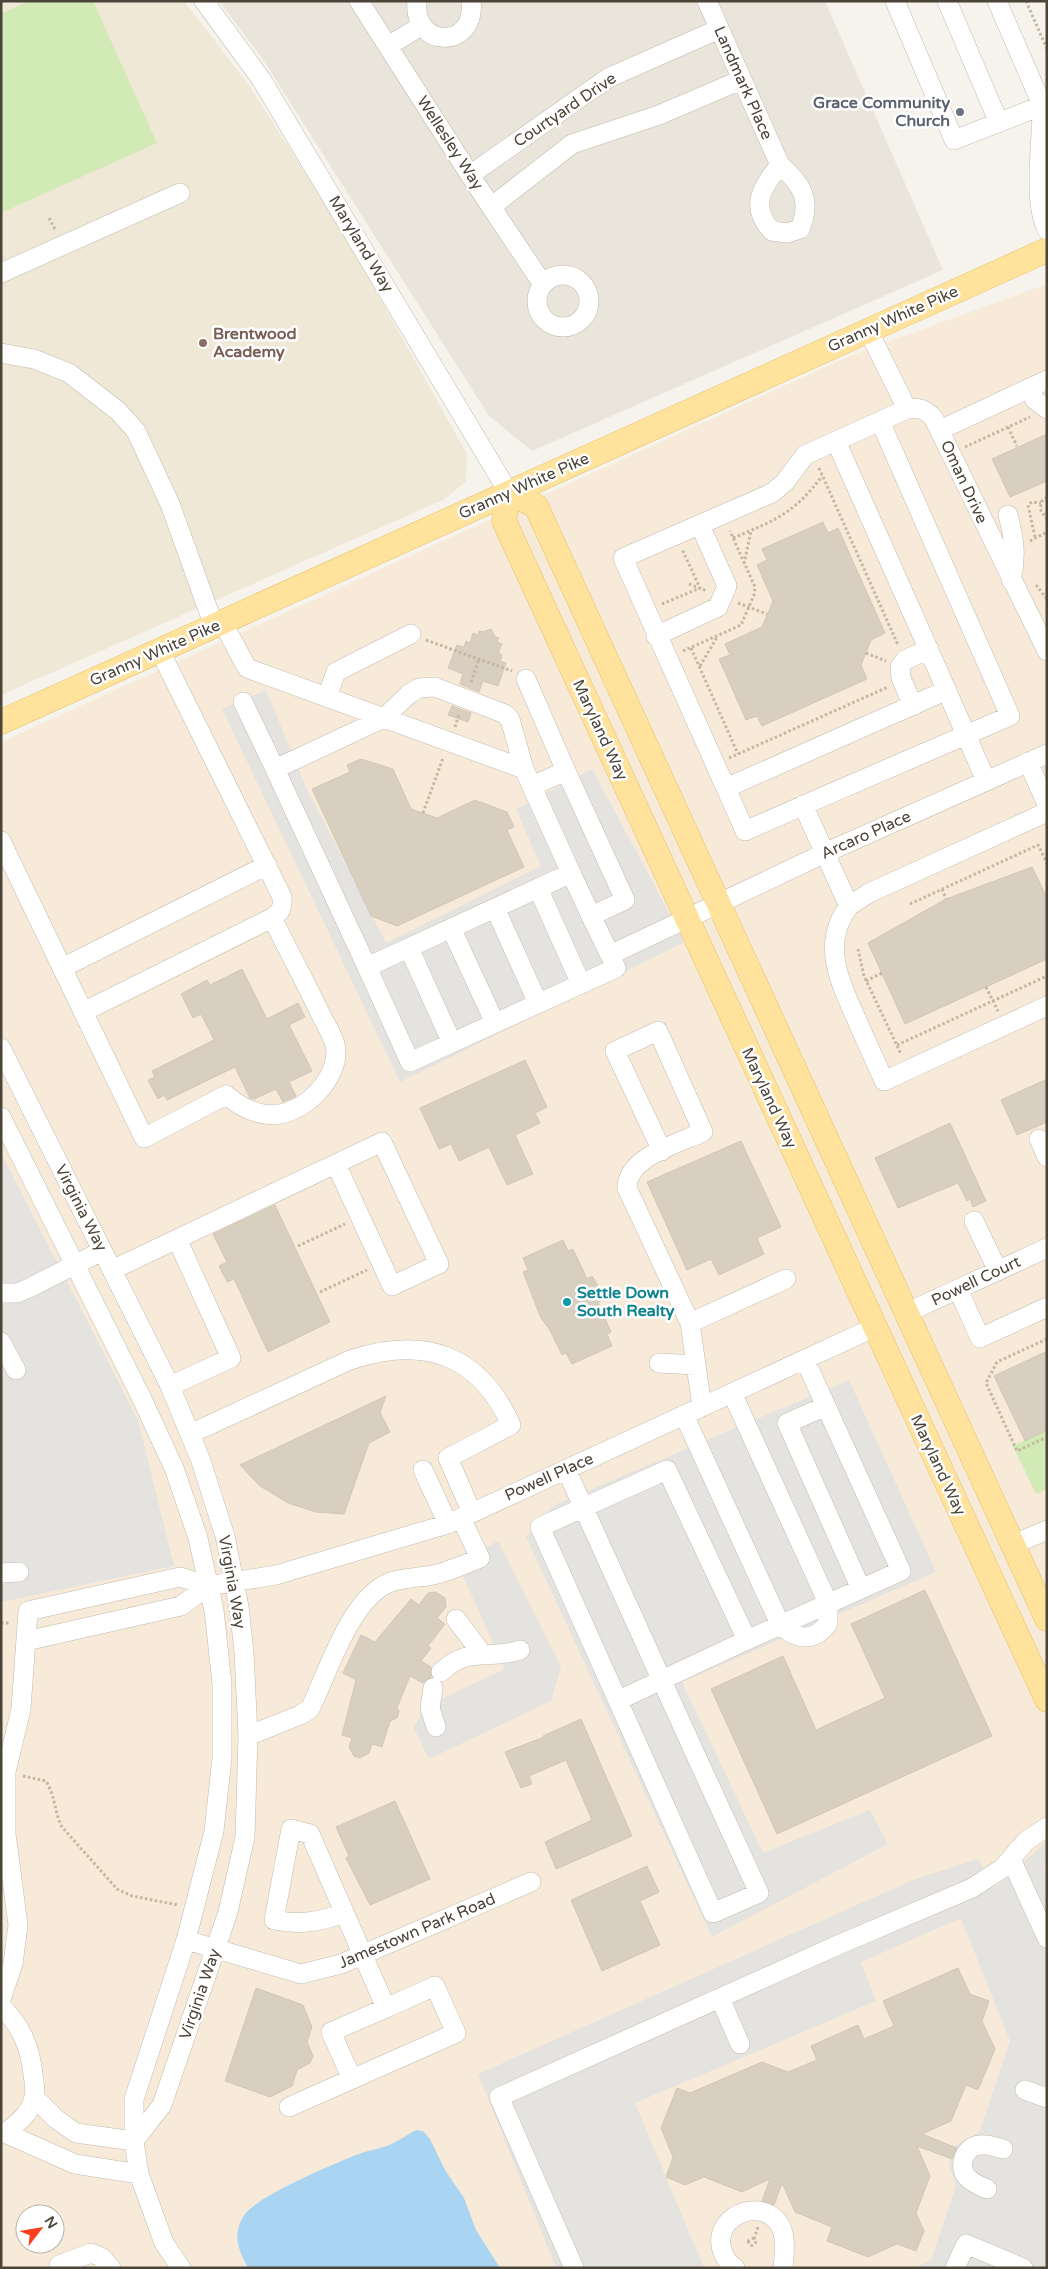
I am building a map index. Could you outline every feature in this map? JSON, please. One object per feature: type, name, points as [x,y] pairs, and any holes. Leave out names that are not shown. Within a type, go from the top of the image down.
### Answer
[{"type":"main road","name":"Granny White Pike","points":[[1,722],[1047,250]]},
{"type":"main road","points":[[509,493],[536,506],[1047,1619]]},
{"type":"main road","name":"Maryland Way","points":[[509,493],[504,521],[1047,1700]]},
{"type":"main road","points":[[875,1327],[906,1313]]},
{"type":"street","name":"Maryland Way","points":[[204,1],[261,79],[509,493]]},
{"type":"street","name":"Wellesley Way","points":[[359,1],[470,175],[542,283]]},
{"type":"street","points":[[417,1],[416,11],[421,26],[435,36],[454,36],[469,23],[472,13],[471,1]]},
{"type":"street","name":"Landmark Place","points":[[707,1],[780,165]]},
{"type":"street","points":[[894,1],[954,140],[1041,106]]},
{"type":"street","points":[[946,1],[998,123]]},
{"type":"street","points":[[997,1],[1041,106],[1043,168],[1040,212],[1047,230]]},
{"type":"street","points":[[388,46],[421,26]]},
{"type":"street","name":"Courtyard Drive","points":[[470,175],[608,78],[718,29]]},
{"type":"street","name":"Courtyard Drive","points":[[491,207],[572,144],[660,116],[741,80]]},
{"type":"street","points":[[1,273],[180,193]]},
{"type":"street","points":[[868,330],[907,409],[812,451],[801,460],[785,482],[772,493],[623,558],[656,636],[745,831],[1010,716],[880,422]]},
{"type":"street","points":[[1,354],[34,359],[69,373],[118,411],[136,431],[170,504],[218,624],[247,668],[384,718],[528,778],[566,771]]},
{"type":"street","points":[[940,430],[1047,380]]},
{"type":"street","points":[[1029,388],[1039,413]]},
{"type":"street","name":"Oman Drive","points":[[907,409],[916,407],[924,410],[934,419],[1011,580],[1045,643]]},
{"type":"street","points":[[836,441],[986,781]]},
{"type":"street","points":[[1008,515],[1015,549],[1015,566],[1011,580]]},
{"type":"street","points":[[656,636],[718,607],[727,586],[700,525]]},
{"type":"street","points":[[327,697],[336,672],[411,634]]},
{"type":"street","points":[[913,706],[902,681],[900,667],[905,660],[929,649]]},
{"type":"street","points":[[83,1012],[272,918],[280,913],[283,906],[282,897],[267,865],[160,651]]},
{"type":"street","points":[[526,679],[625,900],[591,916]]},
{"type":"street","points":[[243,702],[410,1062],[616,968],[528,778],[513,726],[504,714],[436,687],[427,686],[414,691],[384,718],[275,769]]},
{"type":"street","points":[[726,788],[947,690]]},
{"type":"street","name":"Arcaro Place","points":[[610,955],[825,853],[1047,754]]},
{"type":"street","points":[[1028,762],[1047,804]]},
{"type":"street","points":[[804,805],[849,906]]},
{"type":"street","points":[[1047,812],[870,893],[849,906],[839,922],[834,944],[835,964],[840,983],[884,1081],[1047,1006]]},
{"type":"street","points":[[1,841],[144,1138],[226,1095],[238,1104],[262,1114],[283,1113],[304,1104],[328,1079],[336,1060],[336,1046],[272,918]]},
{"type":"street","points":[[62,968],[267,865]]},
{"type":"street","points":[[367,967],[571,873]]},
{"type":"street","points":[[538,888],[581,984]]},
{"type":"street","points":[[495,908],[538,1003]]},
{"type":"street","points":[[451,928],[495,1023]]},
{"type":"street","points":[[409,948],[452,1043]]},
{"type":"street","points":[[662,1151],[616,1051],[658,1031],[704,1132],[637,1164],[630,1171],[626,1188],[690,1323],[702,1407]]},
{"type":"street","name":"Virginia Way","points":[[1,1048],[170,1386],[190,1434],[225,1536],[244,1652],[248,1736],[245,1837],[228,1912],[162,2105],[134,2141]]},
{"type":"street","name":"Virginia Way","points":[[1,1117],[174,1468],[198,1538],[214,1610],[222,1684],[222,1758],[214,1831],[186,1940],[134,2099],[134,2141],[139,2174],[164,2243],[181,2268]]},
{"type":"street","points":[[1039,1139],[1047,1157]]},
{"type":"street","points":[[112,1270],[382,1142],[439,1264],[392,1286],[336,1164]]},
{"type":"street","points":[[974,1222],[998,1271]]},
{"type":"street","points":[[170,1386],[231,1358],[177,1239]]},
{"type":"street","name":"Powell Court","points":[[906,1313],[1047,1248]]},
{"type":"street","points":[[1,1293],[17,1293],[27,1289],[102,1251]]},
{"type":"street","points":[[690,1323],[786,1279]]},
{"type":"street","points":[[958,1289],[980,1338],[1047,1307]]},
{"type":"street","name":"Powell Place","points":[[208,1586],[276,1575],[460,1518],[875,1327]]},
{"type":"street","points":[[1,1342],[16,1370]]},
{"type":"street","points":[[190,1434],[350,1360],[374,1352],[392,1350],[429,1351],[476,1373],[500,1401],[511,1425],[448,1458],[460,1518]]},
{"type":"street","points":[[619,1700],[780,1624],[901,1571],[805,1360]]},
{"type":"street","points":[[659,1363],[696,1365]]},
{"type":"street","points":[[732,1392],[828,1603]]},
{"type":"street","points":[[826,1406],[787,1423],[860,1589]]},
{"type":"street","points":[[684,1415],[780,1624]]},
{"type":"street","points":[[566,1469],[583,1508],[759,1893],[713,1913],[540,1527],[583,1508],[667,1470],[746,1640]]},
{"type":"street","points":[[248,1736],[306,1713],[313,1702],[341,1638],[355,1616],[374,1594],[389,1583],[435,1574],[480,1558],[460,1518],[424,1470]]},
{"type":"street","points":[[1012,1545],[1047,1530]]},
{"type":"street","points":[[1,1999],[13,1964],[18,1925],[5,1864],[6,1772],[21,1709],[28,1611],[180,1577],[208,1586]]},
{"type":"street","points":[[26,1641],[181,1606],[208,1586]]},
{"type":"street","points":[[456,1619],[483,1655]]},
{"type":"street","points":[[436,1727],[430,1708],[437,1680],[457,1659],[473,1654],[497,1656],[520,1650]]},
{"type":"street","points":[[574,2268],[499,2097],[972,1888],[994,1875],[1033,1835],[1047,1827]]},
{"type":"street","points":[[344,1913],[323,1921],[307,1924],[274,1920],[290,1829],[310,1834],[386,2008]]},
{"type":"street","points":[[1011,1859],[1047,1938]]},
{"type":"street","name":"Jamestown Park Road","points":[[186,1940],[301,1974],[342,1964],[531,1882]]},
{"type":"street","points":[[289,2107],[456,2033],[435,1986],[332,2032],[352,2079]]},
{"type":"street","points":[[720,1998],[740,2044]]},
{"type":"street","points":[[1,2006],[16,2022],[26,2041],[32,2067],[34,2097],[23,2118],[3,2133],[75,2164],[139,2174]]},
{"type":"street","points":[[1025,2090],[1047,2098]]},
{"type":"street","points":[[34,2097],[56,2120],[76,2134],[134,2141]]},
{"type":"street","points":[[987,2189],[965,2176],[962,2166],[965,2154],[974,2146],[980,2144],[1003,2149]]},
{"type":"street","points":[[735,2268],[726,2261],[723,2254],[721,2234],[728,2221],[734,2216],[754,2210],[761,2210],[772,2216],[783,2232],[783,2268]]},
{"type":"street","points":[[955,2268],[966,2244],[1023,2268]]},
{"type":"street","points":[[59,2265],[90,2253],[101,2257],[111,2268]]},
{"type":"path","points":[[1026,1],[1047,49]]},
{"type":"path","points":[[951,453],[1039,413]]},
{"type":"path","points":[[1008,427],[1017,446]]},
{"type":"path","points":[[812,451],[905,660]]},
{"type":"path","points":[[733,538],[794,509],[822,475]]},
{"type":"path","points":[[1047,497],[1041,503],[1041,511],[1047,519]]},
{"type":"path","points":[[1035,537],[1028,505],[1031,502],[1041,503]]},
{"type":"path","points":[[744,564],[752,530]]},
{"type":"path","points":[[646,612],[700,588],[676,535]]},
{"type":"path","points":[[411,634],[522,674],[526,679]]},
{"type":"path","points":[[700,667],[717,636]]},
{"type":"path","points":[[691,648],[738,754]]},
{"type":"path","points":[[715,765],[902,681]]},
{"type":"path","points":[[910,904],[1038,845],[1047,863]]},
{"type":"path","points":[[942,889],[946,899]]},
{"type":"path","points":[[858,949],[866,981],[908,1070]]},
{"type":"path","points":[[866,981],[882,973]]},
{"type":"path","points":[[897,1045],[1047,976]]},
{"type":"path","points":[[986,986],[1005,1025]]},
{"type":"path","points":[[298,1246],[360,1216]]},
{"type":"path","points":[[320,1292],[382,1263]]},
{"type":"path","points":[[1047,1339],[997,1362],[986,1383],[1017,1451],[1047,1437]]},
{"type":"path","points":[[6,1772],[46,1782],[56,1800],[58,1818],[62,1827],[117,1889],[132,1896],[194,1909]]},
{"type":"shaded area","name":"Brentwood Academy","points":[[1,1],[184,1],[248,84],[343,232],[467,454],[466,481],[445,499],[1,695]]},
{"type":"shaded area","points":[[219,1],[825,1],[943,270],[532,451],[489,416],[262,58]]},
{"type":"shaded area","points":[[1047,284],[1047,2268],[1,2268],[1,742],[850,356]]},
{"type":"shaded area","points":[[266,690],[305,785],[386,943],[541,866],[516,809],[592,769],[685,942],[400,1082],[222,709]]},
{"type":"shaded area","points":[[1,1153],[138,1420],[174,1566],[1,1602]]},
{"type":"shaded area","points":[[849,1380],[936,1572],[682,1682],[763,1853],[870,1810],[888,1844],[712,1937],[526,1537],[554,1505]]},
{"type":"shaded area","points":[[498,1541],[561,1667],[551,1701],[429,1759],[414,1728],[424,1707],[505,1669],[457,1563]]},
{"type":"shaded area","points":[[1047,1841],[1044,1872],[1047,1876],[1047,2268],[914,2268],[931,2260],[956,2186],[949,2165],[952,2148],[980,2131],[1010,2041],[961,1918],[861,1962],[876,2001],[635,2103],[704,2268],[556,2268],[478,2074],[913,1880],[978,1859],[996,1887]]},
{"type":"green space","points":[[29,1],[93,1],[157,143],[1,213],[1,14]]},
{"type":"green space","points":[[1047,1430],[1047,1489],[1036,1494],[1013,1446]]},
{"type":"water","points":[[416,2130],[423,2131],[430,2139],[445,2170],[464,2198],[476,2230],[500,2268],[248,2268],[242,2256],[237,2237],[243,2217],[250,2209],[296,2181],[359,2154],[382,2148]]},
{"type":"building","points":[[1047,434],[1047,481],[1010,497],[992,459]]},
{"type":"building","points":[[823,522],[828,533],[838,528],[885,633],[871,640],[861,665],[867,679],[762,726],[757,716],[746,720],[719,659],[730,655],[725,644],[762,627],[773,601],[757,565],[767,560],[762,549]]},
{"type":"building","points":[[491,629],[495,637],[499,638],[497,642],[502,644],[498,653],[502,655],[500,661],[506,663],[498,686],[483,681],[479,692],[460,684],[463,674],[448,668],[457,645],[464,647],[466,641],[470,643],[473,633],[478,635],[479,631],[483,632]]},
{"type":"building","points":[[452,706],[471,713],[468,722],[448,715]]},
{"type":"building","points":[[361,759],[393,769],[411,809],[437,818],[475,800],[507,812],[514,827],[507,830],[524,867],[397,926],[371,916],[312,789],[350,772],[347,765]]},
{"type":"building","points":[[1032,867],[1047,898],[1047,959],[905,1024],[868,943],[946,899]]},
{"type":"building","points":[[242,969],[267,1019],[298,1003],[305,1017],[289,1025],[312,1071],[289,1082],[296,1096],[283,1102],[276,1089],[254,1099],[250,1098],[235,1067],[167,1100],[164,1095],[158,1099],[148,1080],[155,1077],[152,1071],[214,1040],[201,1014],[193,1018],[181,994],[207,980],[210,985]]},
{"type":"building","points":[[525,1060],[547,1107],[535,1113],[540,1123],[515,1135],[533,1174],[507,1185],[489,1147],[459,1161],[451,1144],[439,1149],[420,1108]]},
{"type":"building","points":[[1047,1079],[1047,1122],[1017,1135],[1001,1100]]},
{"type":"building","points":[[950,1123],[986,1201],[973,1207],[970,1199],[967,1201],[958,1183],[898,1208],[875,1158]]},
{"type":"building","points":[[741,1141],[781,1227],[757,1238],[764,1254],[719,1275],[711,1259],[687,1270],[647,1182]]},
{"type":"building","points":[[275,1205],[330,1322],[268,1352],[234,1279],[227,1282],[219,1266],[227,1262],[213,1234]]},
{"type":"building","name":"Settle Down South Realty","points":[[563,1240],[568,1251],[573,1249],[587,1279],[592,1276],[599,1287],[603,1300],[598,1302],[611,1332],[607,1334],[612,1346],[572,1364],[566,1353],[562,1355],[550,1330],[541,1318],[523,1272],[528,1270],[523,1258]]},
{"type":"building","points":[[1047,1351],[1047,1430],[1025,1441],[994,1376]]},
{"type":"building","points":[[386,1396],[380,1412],[390,1432],[369,1443],[344,1514],[316,1512],[288,1503],[260,1486],[240,1465]]},
{"type":"building","points":[[925,1590],[992,1736],[777,1834],[711,1689],[783,1656],[816,1730],[885,1698],[851,1624]]},
{"type":"building","points":[[436,1592],[445,1598],[446,1607],[437,1618],[445,1624],[428,1646],[431,1648],[421,1661],[431,1667],[431,1677],[423,1683],[410,1676],[397,1708],[399,1711],[397,1718],[390,1721],[382,1747],[372,1744],[369,1753],[360,1758],[354,1756],[349,1747],[352,1738],[342,1735],[356,1680],[343,1673],[361,1635],[375,1642],[411,1599],[419,1605],[428,1593]]},
{"type":"building","points":[[581,1719],[632,1836],[556,1869],[545,1842],[592,1820],[566,1760],[529,1776],[532,1784],[521,1788],[505,1752],[544,1737]]},
{"type":"building","points":[[395,1801],[430,1879],[370,1905],[346,1858],[349,1856],[336,1827]]},
{"type":"building","points":[[647,1866],[659,1892],[640,1901],[660,1945],[602,1971],[571,1900]]},
{"type":"building","points":[[958,1968],[970,1994],[989,2001],[982,2021],[995,2049],[978,2090],[966,2085],[951,2121],[922,2134],[957,2148],[952,2159],[917,2146],[930,2176],[916,2213],[924,2231],[916,2251],[897,2244],[868,2257],[827,2241],[832,2227],[795,2212],[782,2183],[774,2205],[762,2201],[770,2179],[742,2192],[704,2177],[685,2185],[666,2177],[673,2157],[661,2128],[677,2088],[690,2093],[762,2062],[788,2072],[817,2060],[811,2046],[858,2025],[864,2039],[894,2026],[883,2001]]},
{"type":"building","points":[[256,1988],[303,2005],[312,2027],[307,2042],[313,2056],[310,2063],[297,2070],[292,2086],[270,2097],[225,2081]]},
{"type":"place","name":"Grace Community Church","points":[[960,112]]},
{"type":"place","name":"Brentwood Academy","points":[[203,343]]},
{"type":"place","name":"Settle Down South Realty","points":[[567,1302]]}]
